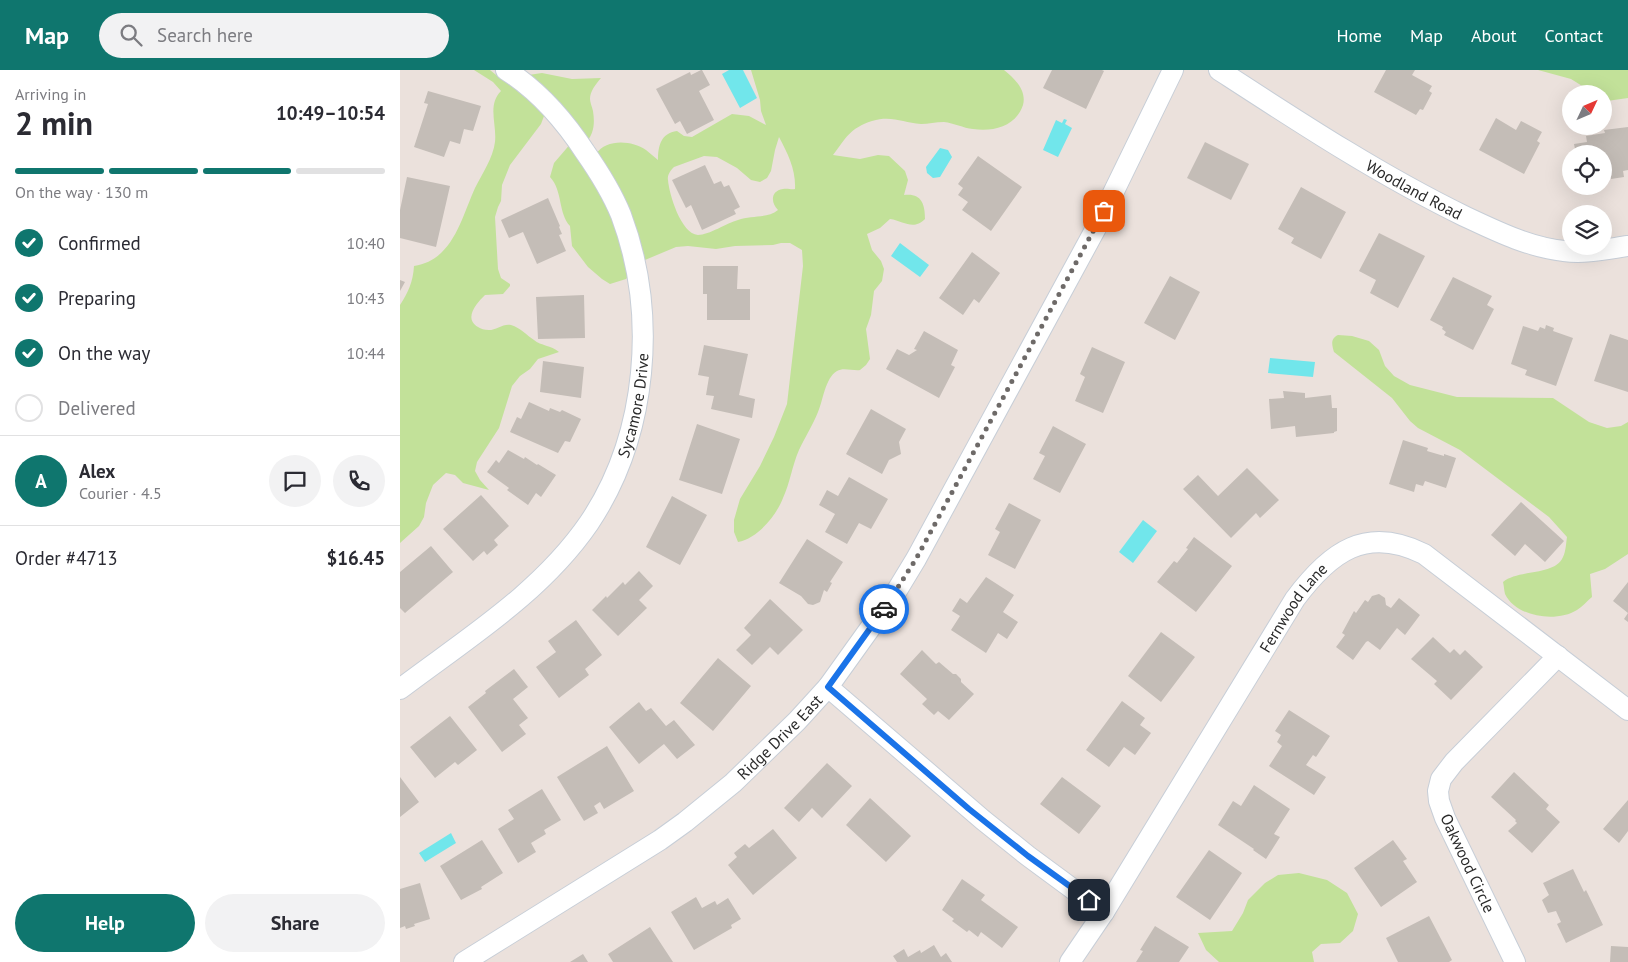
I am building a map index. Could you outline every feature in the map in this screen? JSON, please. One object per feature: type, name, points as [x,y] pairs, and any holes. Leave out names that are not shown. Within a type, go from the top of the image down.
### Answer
[{"type":"street","name":"Sycamore Drive","points":[[400,689],[511,606],[543,578],[562,557],[589,523],[617,473],[628,440],[638,390],[643,345],[642,305],[632,250],[620,214],[596,167],[561,119],[537,93],[506,70]]},
{"type":"street","name":"Ridge Drive East","points":[[464,962],[617,868],[686,822],[759,759],[828,687],[896,592],[916,559],[1096,228],[1173,70]]},
{"type":"street","name":"Woodland Road","points":[[1219,70],[1343,150],[1424,196],[1508,236],[1536,246],[1565,252],[1595,251],[1628,246]]},
{"type":"street","name":"Fernwood Lane","points":[[1070,962],[1104,912],[1296,599],[1310,580],[1342,552],[1356,545],[1370,542],[1394,543],[1412,548],[1433,560],[1628,710]]},
{"type":"street","name":"Oakwood Circle","points":[[1515,962],[1445,818],[1438,791],[1441,779],[1454,762],[1558,656]]},
{"type":"street","points":[[828,687],[990,826],[1104,912]]},
{"type":"green space","points":[[474,70],[490,70],[501,79],[542,73],[572,79],[601,78],[590,96],[594,125],[592,133],[585,144],[596,154],[600,149],[612,144],[633,144],[646,150],[658,160],[659,150],[664,137],[672,132],[677,131],[684,136],[692,137],[732,114],[749,116],[766,125],[751,70],[1004,70],[1019,85],[1024,100],[1020,112],[1010,123],[989,129],[981,130],[944,122],[921,124],[886,119],[872,121],[853,130],[833,155],[860,159],[878,155],[889,156],[905,171],[908,180],[904,195],[918,197],[921,200],[925,219],[921,223],[912,225],[890,219],[880,228],[867,234],[872,250],[881,261],[884,269],[882,281],[874,291],[871,315],[866,329],[870,359],[860,370],[845,369],[833,374],[825,390],[816,417],[801,445],[780,505],[771,519],[759,531],[738,542],[734,532],[734,520],[740,499],[760,466],[787,404],[803,266],[802,250],[790,243],[716,249],[688,246],[676,247],[645,260],[626,279],[610,284],[588,267],[572,246],[570,226],[566,221],[557,189],[550,177],[554,163],[578,135],[540,103],[544,116],[541,124],[510,165],[502,185],[501,201],[495,217],[498,269],[501,278],[510,286],[503,294],[485,295],[473,311],[472,319],[478,327],[484,330],[492,330],[508,325],[515,326],[537,342],[559,352],[538,359],[512,386],[499,428],[477,462],[475,471],[489,490],[463,483],[455,475],[446,473],[433,485],[426,503],[424,517],[419,526],[400,543],[400,305],[410,287],[414,266],[438,256],[454,236],[475,188],[490,160],[495,142],[494,102],[501,91],[493,82]],"holes":[[[779,137],[793,169],[795,189],[783,189],[776,192],[773,201],[778,210],[769,215],[738,220],[713,231],[698,235],[686,228],[673,203],[669,186],[668,176],[674,167],[704,156],[717,157],[737,168],[751,180],[760,182],[767,178],[771,171]]]},
{"type":"green space","points":[[1538,70],[1628,70],[1628,98],[1612,100],[1612,85],[1581,85],[1571,79]]},
{"type":"green space","points":[[1338,335],[1352,336],[1369,341],[1379,350],[1385,366],[1394,376],[1410,385],[1457,397],[1553,398],[1589,422],[1607,428],[1621,426],[1628,422],[1628,554],[1605,569],[1590,574],[1592,597],[1577,610],[1568,614],[1548,617],[1527,613],[1510,602],[1505,594],[1503,582],[1518,575],[1545,570],[1559,563],[1564,555],[1567,537],[1549,517],[1460,450],[1418,428],[1410,421],[1392,398],[1334,352],[1333,340]]},
{"type":"green space","points":[[1299,873],[1327,880],[1347,893],[1358,914],[1353,931],[1340,943],[1321,944],[1312,952],[1314,962],[1219,962],[1206,950],[1198,933],[1232,931],[1243,913],[1248,900],[1265,883],[1278,875]]},
{"type":"water","points":[[729,70],[743,70],[757,98],[740,108],[722,74]]},
{"type":"water","points":[[1064,119],[1067,120],[1065,124],[1072,128],[1058,157],[1043,150],[1056,120],[1062,123]]},
{"type":"water","points":[[940,148],[948,150],[952,157],[940,177],[933,178],[927,173],[926,167]]},
{"type":"water","points":[[900,243],[929,265],[920,277],[891,256]]},
{"type":"water","points":[[1270,358],[1315,362],[1313,377],[1268,373]]},
{"type":"water","points":[[1143,520],[1157,531],[1133,563],[1119,552]]},
{"type":"water","points":[[451,833],[456,843],[425,862],[419,853]]},
{"type":"building","points":[[701,70],[710,85],[699,91],[714,120],[687,134],[680,121],[675,124],[656,89],[690,72],[691,75]]},
{"type":"building","points":[[1052,70],[1104,71],[1086,109],[1043,88]]},
{"type":"building","points":[[1386,70],[1415,70],[1412,75],[1432,86],[1429,91],[1432,93],[1423,110],[1420,109],[1416,115],[1374,92]]},
{"type":"building","points":[[428,91],[481,106],[473,131],[464,129],[460,144],[450,141],[444,157],[414,147],[428,104],[424,103]]},
{"type":"building","points":[[1496,118],[1516,130],[1521,121],[1542,132],[1537,141],[1540,143],[1524,174],[1479,150]]},
{"type":"building","points":[[1628,127],[1628,170],[1623,171],[1624,177],[1612,179],[1612,145],[1574,144],[1587,142],[1586,136],[1612,135],[1612,129]]},
{"type":"building","points":[[1205,142],[1249,164],[1231,200],[1187,178]]},
{"type":"building","points":[[978,156],[1022,187],[991,231],[962,210],[968,202],[958,195],[963,188],[958,184]]},
{"type":"building","points":[[705,165],[714,184],[721,181],[724,187],[729,185],[740,207],[734,210],[736,214],[702,230],[691,205],[686,208],[672,180]]},
{"type":"building","points":[[407,177],[450,186],[436,247],[400,238],[400,210]]},
{"type":"building","points":[[1301,187],[1346,212],[1321,259],[1291,243],[1294,238],[1278,229]]},
{"type":"building","points":[[548,198],[560,226],[562,234],[559,235],[566,251],[537,264],[523,232],[509,238],[501,220]]},
{"type":"building","points":[[1379,233],[1425,256],[1398,308],[1370,293],[1376,280],[1359,271]]},
{"type":"building","points":[[972,252],[1000,273],[979,303],[974,299],[963,315],[939,298]]},
{"type":"building","points":[[703,266],[738,266],[737,289],[750,289],[750,320],[707,320],[707,294],[703,294]]},
{"type":"building","points":[[1170,276],[1200,292],[1175,340],[1144,323]]},
{"type":"building","points":[[1453,277],[1492,296],[1487,305],[1494,309],[1473,350],[1444,335],[1446,332],[1442,329],[1443,327],[1430,320]]},
{"type":"building","points":[[400,280],[405,282],[400,291]]},
{"type":"building","points":[[584,295],[585,338],[538,339],[536,297]]},
{"type":"building","points":[[1546,325],[1554,328],[1553,331],[1573,338],[1556,386],[1525,375],[1527,370],[1511,364],[1523,326],[1538,331],[1540,327],[1545,329]]},
{"type":"building","points":[[924,331],[958,350],[951,365],[955,367],[939,398],[886,369],[897,349],[909,355],[917,350],[914,349]]},
{"type":"building","points":[[1610,334],[1628,340],[1628,392],[1594,381]]},
{"type":"building","points":[[704,345],[748,354],[739,395],[755,399],[752,418],[711,409],[714,396],[706,395],[709,377],[698,375]]},
{"type":"building","points":[[1092,347],[1125,362],[1103,413],[1075,401],[1085,377],[1080,374]]},
{"type":"building","points":[[543,361],[584,367],[581,398],[540,392]]},
{"type":"building","points":[[1283,391],[1305,393],[1305,398],[1331,395],[1332,408],[1337,408],[1337,431],[1334,433],[1296,437],[1295,426],[1271,429],[1269,399],[1284,398]]},
{"type":"building","points":[[529,402],[549,411],[550,408],[560,412],[562,410],[581,419],[570,442],[565,441],[558,453],[510,432],[517,417],[521,419]]},
{"type":"building","points":[[871,409],[906,429],[899,442],[901,454],[889,460],[882,474],[846,454]]},
{"type":"building","points":[[697,424],[740,439],[722,494],[679,480]]},
{"type":"building","points":[[1053,426],[1086,444],[1060,493],[1033,479],[1045,456],[1039,453]]},
{"type":"building","points":[[1403,440],[1428,448],[1427,451],[1456,458],[1446,488],[1425,481],[1423,486],[1416,484],[1414,492],[1389,484]]},
{"type":"building","points":[[508,450],[524,459],[525,457],[556,475],[541,497],[536,493],[528,505],[487,472],[496,460],[499,463]]},
{"type":"building","points":[[1247,468],[1279,500],[1260,518],[1256,513],[1231,538],[1183,489],[1198,475],[1218,496]]},
{"type":"building","points":[[849,477],[888,499],[871,529],[859,523],[847,544],[825,532],[835,514],[819,505],[827,490],[838,496]]},
{"type":"building","points":[[481,495],[509,526],[494,540],[498,545],[487,555],[484,551],[473,561],[443,529]]},
{"type":"building","points":[[672,496],[707,515],[680,565],[646,547]]},
{"type":"building","points":[[1521,502],[1564,541],[1545,562],[1525,544],[1515,556],[1491,535]]},
{"type":"building","points":[[1009,503],[1041,520],[1015,569],[988,555],[1000,532],[995,529]]},
{"type":"building","points":[[1194,537],[1232,566],[1196,612],[1157,582],[1174,561],[1177,563],[1188,549],[1186,548]]},
{"type":"building","points":[[807,539],[843,562],[830,582],[832,583],[827,592],[824,590],[820,602],[813,605],[808,604],[801,596],[779,583]]},
{"type":"building","points":[[431,546],[453,572],[405,613],[400,608],[400,572]]},
{"type":"building","points":[[639,571],[653,586],[639,600],[647,608],[618,636],[592,610],[623,582],[625,585]]},
{"type":"building","points":[[986,577],[1014,595],[1003,612],[1018,622],[1007,639],[998,633],[986,653],[951,630],[960,616],[952,611],[960,598],[967,603]]},
{"type":"building","points":[[1628,582],[1628,613],[1613,601]]},
{"type":"building","points":[[1379,594],[1385,598],[1386,605],[1391,608],[1399,598],[1420,615],[1405,635],[1397,628],[1380,650],[1368,641],[1353,660],[1336,647],[1345,635],[1342,633],[1354,611],[1356,613],[1365,600],[1368,602],[1372,596]]},
{"type":"building","points":[[770,599],[803,630],[778,655],[770,647],[752,665],[736,650],[751,635],[744,628]]},
{"type":"building","points":[[1628,613],[1628,622],[1624,619]]},
{"type":"building","points":[[576,620],[602,655],[585,669],[589,675],[559,698],[536,667],[556,652],[548,641]]},
{"type":"building","points":[[1161,632],[1195,657],[1161,702],[1128,676]]},
{"type":"building","points":[[1433,637],[1450,653],[1454,649],[1460,655],[1465,650],[1483,667],[1451,700],[1434,684],[1437,681],[1411,659]]},
{"type":"building","points":[[922,650],[936,664],[939,662],[953,674],[956,674],[961,679],[961,682],[974,694],[949,720],[938,711],[934,715],[922,704],[927,699],[900,674]]},
{"type":"building","points":[[718,658],[751,686],[713,731],[680,703]]},
{"type":"building","points":[[514,669],[528,687],[513,699],[528,718],[519,725],[526,734],[502,752],[468,707],[486,693],[485,691]]},
{"type":"building","points":[[1122,701],[1145,718],[1140,725],[1151,733],[1135,755],[1124,747],[1109,767],[1086,750]]},
{"type":"building","points":[[639,702],[646,711],[651,708],[666,726],[674,720],[695,745],[677,759],[664,744],[639,764],[609,727]]},
{"type":"building","points":[[1289,710],[1330,736],[1316,757],[1313,755],[1306,765],[1326,777],[1314,795],[1269,766],[1282,746],[1277,742],[1281,735],[1275,731]]},
{"type":"building","points":[[450,716],[477,750],[458,765],[455,762],[435,778],[410,747]]},
{"type":"building","points":[[607,746],[634,791],[604,809],[600,802],[594,806],[598,813],[584,821],[557,777]]},
{"type":"building","points":[[827,763],[852,786],[822,818],[812,808],[799,822],[784,808]]},
{"type":"building","points":[[1514,772],[1549,805],[1546,809],[1560,822],[1532,853],[1508,831],[1517,823],[1516,820],[1491,797]]},
{"type":"building","points":[[400,777],[419,802],[400,817]]},
{"type":"building","points":[[1062,777],[1101,806],[1079,834],[1040,804]]},
{"type":"building","points":[[1254,785],[1290,809],[1274,834],[1280,837],[1266,859],[1218,825],[1233,801],[1241,806]]},
{"type":"building","points":[[542,789],[561,820],[544,830],[546,834],[531,843],[536,852],[518,863],[498,829],[514,819],[508,810]]},
{"type":"building","points":[[870,798],[911,836],[886,862],[846,825]]},
{"type":"building","points":[[1628,800],[1628,831],[1619,843],[1603,829]]},
{"type":"building","points":[[773,829],[797,858],[753,895],[728,865],[737,857],[734,853],[745,844],[749,848]]},
{"type":"building","points":[[482,840],[503,873],[481,887],[482,889],[461,900],[440,866]]},
{"type":"building","points":[[1393,840],[1407,859],[1403,861],[1417,882],[1381,907],[1354,868]]},
{"type":"building","points":[[1209,850],[1242,873],[1210,920],[1176,897]]},
{"type":"building","points":[[1573,869],[1584,892],[1586,890],[1603,925],[1566,943],[1557,924],[1561,922],[1556,911],[1548,913],[1542,900],[1549,895],[1543,883]]},
{"type":"building","points":[[962,879],[985,895],[981,900],[1018,927],[1002,948],[981,932],[978,937],[969,930],[967,932],[952,921],[954,919],[942,910]]},
{"type":"building","points":[[420,883],[430,919],[414,924],[415,926],[406,929],[405,926],[400,928],[400,889]]},
{"type":"building","points":[[696,897],[702,908],[715,901],[717,905],[728,898],[741,919],[731,925],[732,928],[694,950],[671,912]]},
{"type":"building","points":[[1429,916],[1452,960],[1449,962],[1398,962],[1386,938]]},
{"type":"building","points":[[1155,926],[1189,947],[1179,962],[1136,962],[1143,951],[1140,950]]},
{"type":"building","points":[[650,927],[673,962],[613,962],[608,954]]},
{"type":"building","points":[[934,945],[941,957],[946,953],[952,962],[897,962],[893,956],[904,949],[908,957],[920,950],[921,953]]},
{"type":"building","points":[[1611,946],[1628,947],[1628,962],[1610,962]]},
{"type":"building","points":[[583,954],[588,962],[570,962]]},
{"type":"way so far","points":[[884,609],[916,559],[1104,211]]},
{"type":"route","points":[[884,609],[828,687],[969,809],[1028,856],[1089,900]]}]
